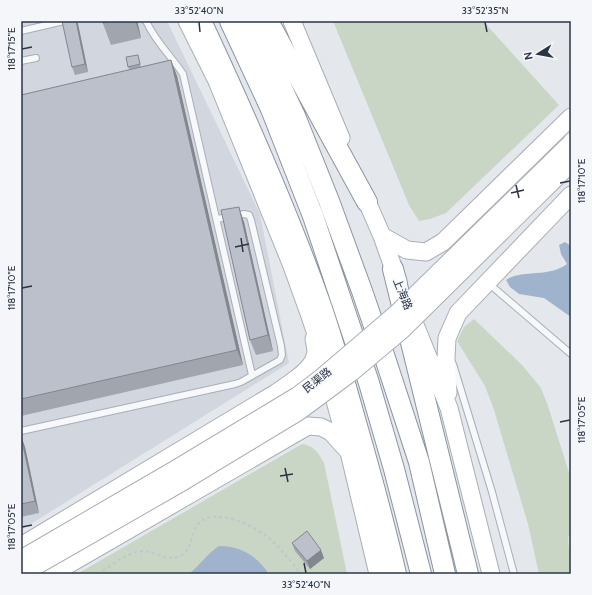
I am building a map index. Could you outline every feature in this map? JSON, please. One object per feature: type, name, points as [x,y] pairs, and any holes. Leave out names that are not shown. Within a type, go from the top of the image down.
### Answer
[{"type":"highway","points":[[201,21],[253,134],[319,300],[337,356],[379,502],[396,574]]},
{"type":"highway","points":[[230,21],[271,109],[313,216],[369,383],[394,468],[421,574]]},
{"type":"highway","points":[[250,21],[295,116],[329,200],[359,283],[385,358],[418,462],[445,574]]},
{"type":"highway","points":[[268,21],[367,202]]},
{"type":"highway","points":[[393,269],[468,574]]},
{"type":"main road","points":[[187,21],[217,81],[292,266],[310,316],[320,346],[349,452],[378,574]]},
{"type":"main road","name":"上海路","points":[[292,21],[382,236],[393,269],[449,408],[491,574]]},
{"type":"main road","points":[[382,236],[407,250],[426,252],[443,242],[571,117]]},
{"type":"main road","name":"民渠路","points":[[21,559],[181,466],[297,396],[396,314],[571,144]]},
{"type":"main road","name":"民渠路","points":[[22,574],[179,484],[298,412],[352,372],[402,330],[571,163]]},
{"type":"main road","points":[[449,408],[446,358],[447,338],[458,313],[571,195]]},
{"type":"main road","points":[[21,546],[276,393],[297,378],[310,366],[315,356],[315,346],[310,316]]},
{"type":"main road","points":[[52,574],[308,426],[321,427],[331,432],[349,452]]},
{"type":"lane","points":[[21,31],[64,21]]},
{"type":"lane","points":[[146,21],[151,32],[160,45],[174,60],[183,74],[252,376]]},
{"type":"lane","points":[[21,61],[36,58]]},
{"type":"lane","points":[[21,431],[235,384],[280,360],[282,355],[281,346],[249,215],[244,214],[217,219]]},
{"type":"lane","points":[[494,288],[571,354]]},
{"type":"lane","points":[[447,338],[455,371],[492,492],[514,574]]},
{"type":"path","points":[[98,574],[125,557],[138,552],[153,553],[164,557],[183,554],[190,546],[196,527],[200,522],[208,517],[216,516],[240,522],[259,531],[273,541],[301,574]]},
{"type":"shaded area","points":[[21,21],[167,21],[260,214],[289,363],[21,530]]},
{"type":"green space","points":[[333,21],[483,21],[559,105],[446,213],[430,219],[419,221],[409,205]]},
{"type":"green space","points":[[474,319],[522,365],[541,388],[548,406],[571,479],[571,533],[568,537],[569,550],[571,553],[571,574],[539,574],[528,524],[494,410],[485,386],[457,341],[464,327]]},
{"type":"green space","points":[[302,444],[313,448],[324,463],[347,574],[77,574]]},
{"type":"water","points":[[565,242],[571,246],[571,317],[544,298],[519,294],[510,287],[506,280],[519,275],[552,271],[567,264],[561,254],[559,245]]},
{"type":"water","points":[[219,546],[227,546],[248,553],[259,562],[269,574],[189,574]]},
{"type":"building","points":[[62,21],[76,21],[85,64],[72,67]]},
{"type":"building","points":[[138,55],[140,64],[128,67],[126,57]]},
{"type":"building","points":[[171,60],[237,350],[21,399],[21,95]]},
{"type":"building","points":[[239,207],[268,335],[250,340],[221,210]]},
{"type":"building","points":[[21,436],[35,501],[21,504]]},
{"type":"building","points":[[307,531],[321,550],[307,561],[292,543]]}]
